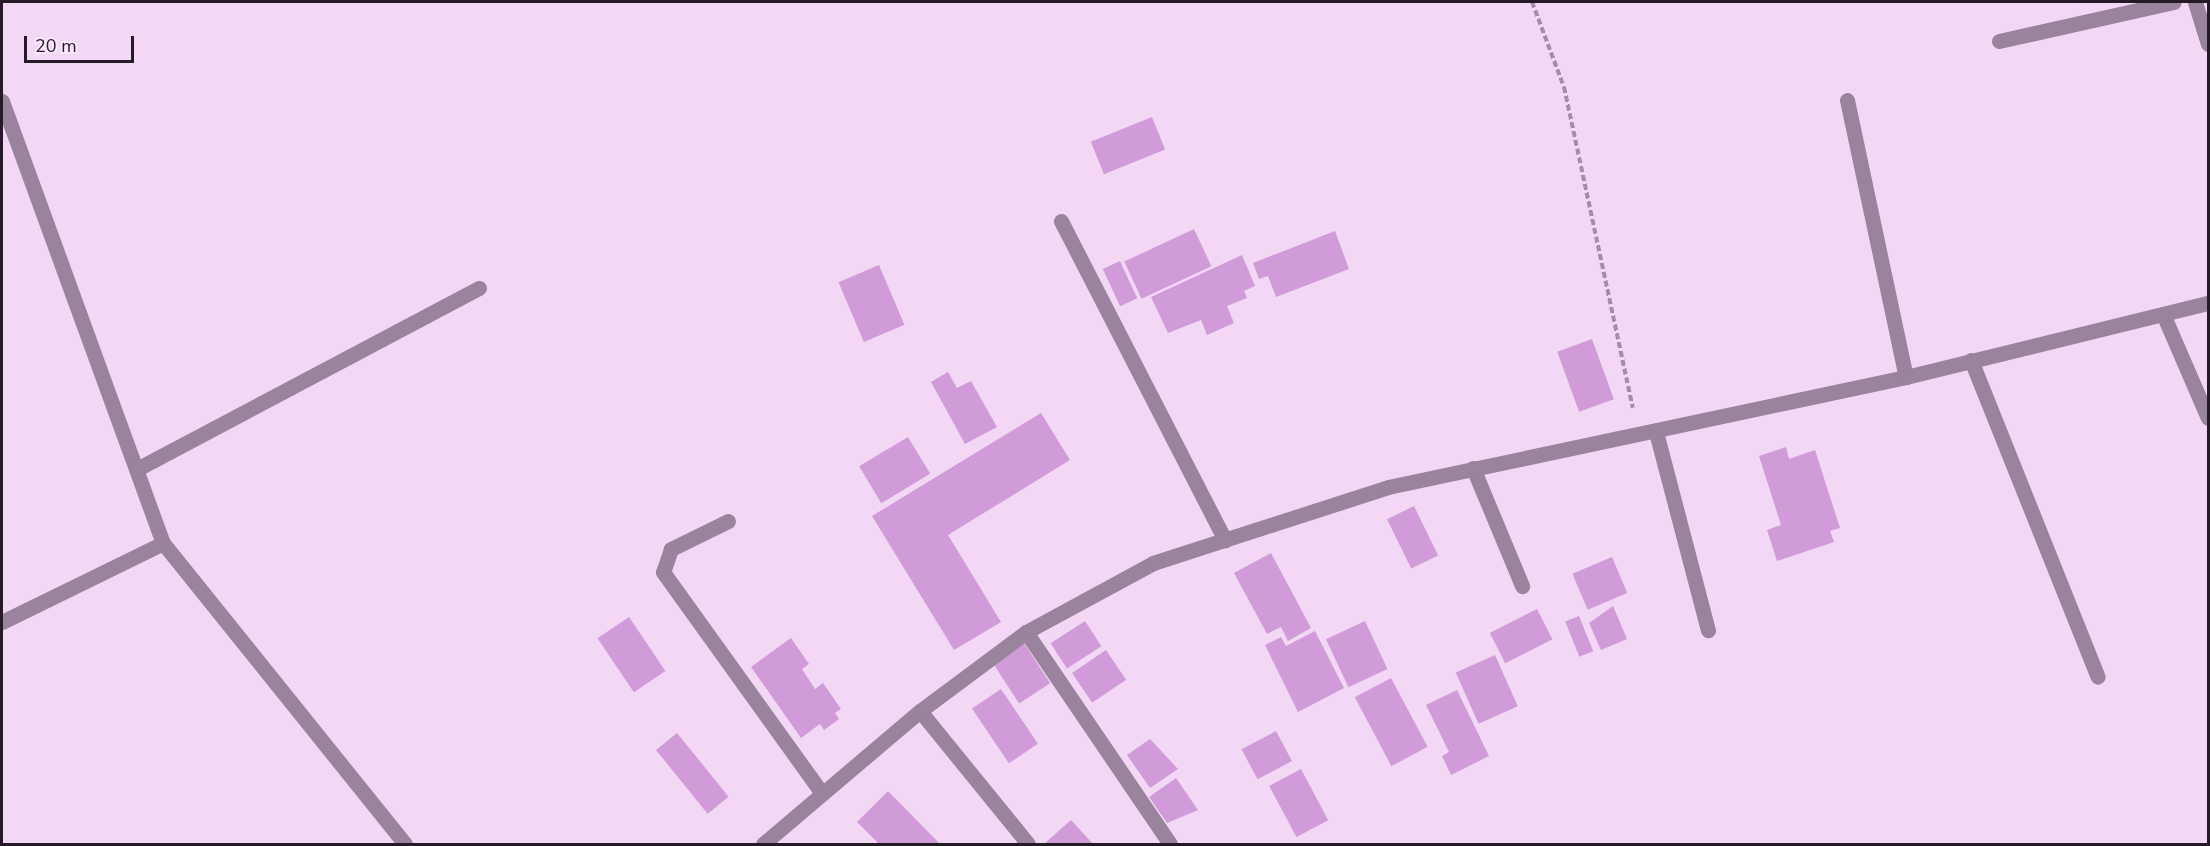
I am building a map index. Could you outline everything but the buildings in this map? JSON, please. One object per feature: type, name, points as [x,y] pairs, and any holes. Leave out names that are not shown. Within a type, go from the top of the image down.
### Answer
[{"type":"street","points":[[1999,40],[2174,2]]},
{"type":"street","points":[[2195,2],[2208,44]]},
{"type":"street","points":[[1847,100],[1906,376]]},
{"type":"street","points":[[2,101],[163,543],[405,844]]},
{"type":"street","points":[[1061,221],[1225,540]]},
{"type":"street","points":[[137,469],[479,288]]},
{"type":"street","points":[[763,844],[920,711],[1026,632],[1116,579],[1377,490],[1473,468],[1656,432],[1906,376],[2208,303]]},
{"type":"street","points":[[2163,314],[2208,418]]},
{"type":"street","points":[[1971,360],[2098,677]]},
{"type":"street","points":[[1656,432],[1708,630]]},
{"type":"street","points":[[1473,468],[1522,586]]},
{"type":"street","points":[[728,521],[671,549],[663,572],[822,793]]},
{"type":"street","points":[[2,622],[163,543]]},
{"type":"street","points":[[1026,632],[1170,844]]},
{"type":"street","points":[[920,711],[1028,844]]},
{"type":"path","points":[[1532,2],[1564,87],[1637,435]]}]
